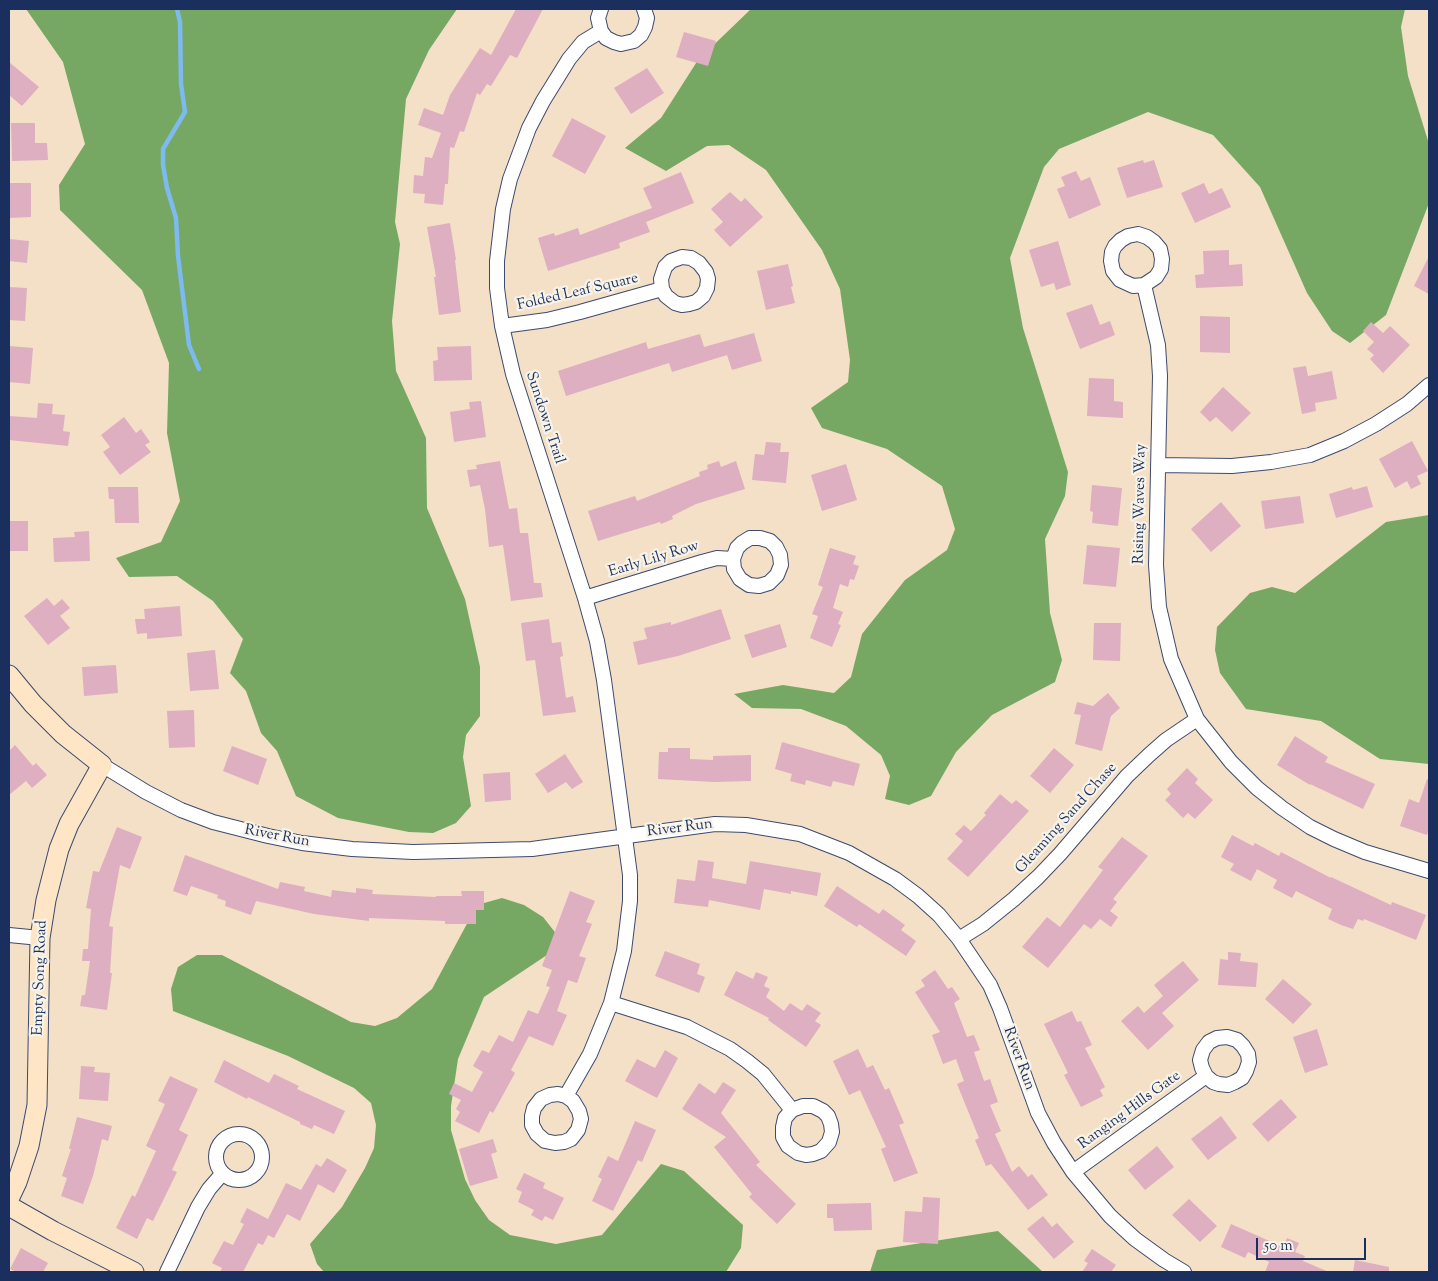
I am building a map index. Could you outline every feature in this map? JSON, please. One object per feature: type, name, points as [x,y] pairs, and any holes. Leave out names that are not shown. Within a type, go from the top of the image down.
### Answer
[{"type":"street","points":[[601,9],[598,18],[601,31],[606,38],[621,44],[634,41],[641,35],[646,27],[647,18],[644,9]]},
{"type":"street","name":"Sundown Trail","points":[[566,1096],[590,1054],[611,1003],[624,950],[630,901],[630,875],[597,641],[513,374],[502,326],[497,288],[497,262],[503,208],[510,179],[529,128],[569,58],[583,42],[601,31]]},
{"type":"street","name":"Rising Waves Way","points":[[1144,285],[1158,345],[1160,376],[1156,565],[1159,607],[1171,659],[1197,719],[1231,762],[1257,788],[1310,827],[1365,852],[1429,871]]},
{"type":"street","name":"Folded Leaf Square","points":[[502,326],[547,320],[662,289]]},
{"type":"street","points":[[1158,465],[1232,466],[1310,455],[1344,441],[1376,424],[1407,404],[1429,385]]},
{"type":"street","name":"Early Lily Row","points":[[585,598],[717,558],[733,559]]},
{"type":"street","name":"River Run","points":[[9,675],[33,704],[63,734],[102,765],[146,792],[181,810],[240,830],[302,843],[352,849],[432,852],[532,849],[715,824],[746,825],[800,834],[849,853],[895,878],[939,915],[959,938],[990,985],[1038,1113],[1054,1143],[1073,1172],[1110,1216],[1135,1239],[1184,1272]]},
{"type":"street","name":"Gleaming Sand Chase","points":[[959,938],[982,924],[1038,877],[1127,776],[1166,740],[1197,719]]},
{"type":"street","name":"Empty Song Road","points":[[9,1199],[29,1146],[37,1105],[40,938],[46,900],[59,849],[72,817],[102,765]]},
{"type":"street","points":[[9,935],[40,938]]},
{"type":"street","points":[[611,1003],[687,1027],[730,1049],[763,1074],[792,1110]]},
{"type":"street","name":"Ranging Hills Gate","points":[[1073,1172],[1206,1076]]},
{"type":"street","points":[[167,1272],[198,1207],[222,1174]]},
{"type":"street","points":[[9,1206],[53,1231],[134,1272]]},
{"type":"green space","points":[[26,9],[457,9],[429,50],[406,99],[395,222],[400,244],[392,321],[396,371],[426,438],[427,508],[465,599],[480,667],[480,716],[466,735],[463,757],[471,806],[456,823],[433,833],[409,832],[338,818],[296,796],[277,751],[261,733],[246,691],[230,673],[243,639],[213,601],[177,576],[129,577],[116,558],[161,542],[180,501],[167,433],[169,363],[142,290],[60,210],[59,185],[85,144],[63,62]]},
{"type":"green space","points":[[751,9],[1405,9],[1401,27],[1408,76],[1429,144],[1429,203],[1386,315],[1350,343],[1332,331],[1307,293],[1260,187],[1213,135],[1148,112],[1059,149],[1044,167],[1010,258],[1023,328],[1068,472],[1065,496],[1045,539],[1050,613],[1062,660],[1055,682],[992,715],[956,752],[931,796],[909,805],[885,799],[890,776],[881,755],[846,726],[801,709],[752,708],[734,694],[783,685],[834,693],[851,677],[862,634],[905,580],[947,550],[955,529],[942,486],[887,449],[822,428],[811,408],[848,382],[850,360],[840,289],[822,250],[766,170],[729,145],[707,146],[666,171],[625,148],[661,118],[698,60]]},
{"type":"green space","points":[[1429,515],[1429,764],[1380,759],[1321,721],[1246,709],[1220,673],[1215,650],[1217,627],[1250,593],[1272,587],[1295,593],[1386,522]]},
{"type":"green space","points":[[502,898],[524,905],[543,917],[558,936],[547,955],[484,997],[458,1059],[451,1106],[451,1130],[465,1179],[475,1200],[489,1220],[510,1235],[556,1244],[602,1235],[661,1164],[684,1171],[743,1225],[741,1248],[726,1272],[324,1272],[317,1264],[310,1244],[342,1207],[365,1168],[374,1148],[376,1125],[371,1103],[354,1088],[288,1056],[173,1011],[171,989],[178,967],[197,955],[222,955],[351,1022],[375,1026],[397,1018],[432,989],[477,905]]},
{"type":"green space","points":[[998,1231],[1043,1272],[870,1272],[877,1250]]},
{"type":"building","points":[[516,9],[543,9],[517,58],[510,55],[491,86],[487,84],[480,95],[477,93],[464,132],[460,131],[454,148],[450,147],[448,184],[445,184],[443,205],[424,203],[425,194],[413,193],[414,175],[423,176],[425,157],[432,158],[441,133],[418,125],[424,108],[443,115],[450,95],[480,48],[491,55]]},
{"type":"building","points":[[684,32],[716,41],[708,66],[676,57]]},
{"type":"building","points":[[9,62],[39,87],[22,106],[9,95]]},
{"type":"building","points":[[647,68],[664,93],[631,114],[614,88]]},
{"type":"building","points":[[572,118],[606,136],[585,174],[552,156]]},
{"type":"building","points":[[11,123],[35,123],[35,143],[47,143],[48,160],[12,161]]},
{"type":"building","points":[[1143,160],[1144,163],[1154,160],[1163,187],[1127,198],[1117,168]]},
{"type":"building","points":[[1076,171],[1081,181],[1090,177],[1101,205],[1069,219],[1057,189],[1065,186],[1061,177]]},
{"type":"building","points":[[681,172],[694,203],[646,222],[650,232],[619,243],[620,248],[548,271],[538,238],[554,233],[555,236],[578,228],[580,235],[652,208],[643,188]]},
{"type":"building","points":[[9,183],[31,183],[31,217],[9,218]]},
{"type":"building","points":[[1204,183],[1209,194],[1222,188],[1231,207],[1195,223],[1181,193]]},
{"type":"building","points":[[730,192],[741,202],[745,198],[763,217],[730,247],[714,230],[723,222],[711,209]]},
{"type":"building","points":[[450,223],[461,312],[439,315],[434,277],[436,277],[427,227]]},
{"type":"building","points":[[9,239],[29,241],[27,263],[9,261]]},
{"type":"building","points":[[1058,241],[1071,285],[1056,290],[1054,283],[1041,287],[1029,250]]},
{"type":"building","points":[[1229,250],[1229,265],[1242,264],[1243,286],[1196,288],[1195,275],[1204,274],[1203,251]]},
{"type":"building","points":[[1429,256],[1429,294],[1414,286]]},
{"type":"building","points":[[788,264],[795,303],[766,310],[757,271]]},
{"type":"building","points":[[9,287],[27,288],[25,321],[9,320]]},
{"type":"building","points":[[1092,304],[1100,325],[1110,321],[1115,335],[1080,349],[1066,313]]},
{"type":"building","points":[[1200,316],[1230,317],[1230,353],[1200,352]]},
{"type":"building","points":[[1371,322],[1383,333],[1390,326],[1410,345],[1383,373],[1370,359],[1374,355],[1367,349],[1374,342],[1363,331]]},
{"type":"building","points":[[754,333],[762,361],[732,370],[727,355],[672,372],[669,363],[566,396],[558,371],[646,342],[648,349],[700,334],[704,347]]},
{"type":"building","points":[[9,346],[33,348],[30,384],[9,382]]},
{"type":"building","points":[[471,346],[472,380],[434,381],[433,361],[438,360],[437,347]]},
{"type":"building","points":[[1306,366],[1308,376],[1332,371],[1337,399],[1315,403],[1316,411],[1302,414],[1293,368]]},
{"type":"building","points":[[1089,378],[1114,379],[1114,401],[1123,402],[1123,418],[1087,416]]},
{"type":"building","points":[[1223,387],[1251,413],[1232,432],[1216,417],[1210,422],[1200,412]]},
{"type":"building","points":[[481,401],[486,437],[454,442],[450,412],[470,409],[469,402]]},
{"type":"building","points":[[38,403],[53,404],[52,414],[65,415],[63,431],[70,432],[68,446],[9,440],[9,416],[37,418]]},
{"type":"building","points":[[124,417],[136,433],[141,429],[150,442],[145,445],[151,452],[120,475],[103,452],[110,447],[101,435]]},
{"type":"building","points":[[1412,441],[1428,471],[1417,476],[1421,484],[1411,489],[1407,481],[1395,488],[1379,459]]},
{"type":"building","points":[[766,442],[781,443],[780,452],[789,452],[786,483],[752,480],[755,454],[764,455]]},
{"type":"building","points":[[500,461],[509,509],[517,508],[520,533],[528,533],[534,583],[541,583],[543,597],[511,601],[503,545],[489,547],[485,509],[480,485],[470,487],[467,470],[477,469],[476,465]]},
{"type":"building","points":[[719,461],[721,467],[736,461],[745,489],[696,504],[672,516],[673,519],[661,524],[660,522],[598,541],[588,511],[635,496],[637,501],[700,476],[699,472],[708,469],[707,465]]},
{"type":"building","points":[[846,464],[857,500],[822,511],[811,475]]},
{"type":"building","points":[[1092,485],[1122,488],[1118,526],[1092,523],[1093,512],[1090,511]]},
{"type":"building","points":[[1367,486],[1373,507],[1336,518],[1329,494],[1352,487],[1353,490]]},
{"type":"building","points":[[108,487],[138,487],[139,523],[115,523],[114,499],[109,499]]},
{"type":"building","points":[[1300,496],[1304,523],[1265,529],[1261,501]]},
{"type":"building","points":[[1221,502],[1241,526],[1211,552],[1191,529]]},
{"type":"building","points":[[9,521],[28,521],[28,551],[9,551]]},
{"type":"building","points":[[89,531],[90,561],[54,562],[53,538],[75,537],[74,532]]},
{"type":"building","points":[[1087,545],[1120,548],[1116,587],[1083,584]]},
{"type":"building","points":[[830,548],[856,556],[853,564],[859,566],[854,580],[850,579],[848,587],[840,584],[833,608],[843,612],[838,624],[841,625],[832,647],[810,638],[818,616],[812,614],[823,587],[818,585]]},
{"type":"building","points":[[47,598],[54,606],[62,599],[70,608],[60,616],[70,628],[48,645],[24,616]]},
{"type":"building","points":[[180,606],[182,636],[147,639],[147,633],[137,634],[135,619],[145,619],[144,609]]},
{"type":"building","points":[[721,609],[731,639],[678,656],[638,665],[633,642],[647,639],[644,628],[671,622],[671,625]]},
{"type":"building","points":[[549,619],[552,643],[561,642],[563,656],[560,657],[566,698],[573,696],[576,712],[543,716],[535,660],[526,661],[521,623]]},
{"type":"building","points":[[1094,623],[1121,623],[1120,661],[1093,660]]},
{"type":"building","points":[[780,624],[787,647],[752,658],[744,635]]},
{"type":"building","points":[[215,650],[219,689],[190,691],[187,653]]},
{"type":"building","points":[[116,665],[118,693],[84,696],[82,667]]},
{"type":"building","points":[[1108,693],[1120,708],[1111,716],[1102,751],[1075,744],[1081,715],[1074,714],[1077,702],[1093,706]]},
{"type":"building","points":[[194,710],[195,747],[169,748],[167,711]]},
{"type":"building","points":[[1295,736],[1328,757],[1325,762],[1375,784],[1363,809],[1310,785],[1277,765]]},
{"type":"building","points":[[782,742],[860,764],[854,786],[833,781],[831,787],[806,780],[805,785],[790,781],[792,774],[775,769]]},
{"type":"building","points":[[15,745],[33,766],[36,763],[47,775],[32,788],[26,781],[9,795],[9,751]]},
{"type":"building","points":[[232,746],[267,759],[258,785],[223,771]]},
{"type":"building","points":[[668,748],[690,748],[690,759],[713,760],[713,756],[751,755],[751,781],[714,782],[658,779],[659,752],[668,752]]},
{"type":"building","points":[[1054,748],[1074,765],[1050,793],[1030,776]]},
{"type":"building","points":[[565,754],[583,782],[572,789],[566,782],[548,793],[535,774]]},
{"type":"building","points":[[1187,768],[1198,779],[1195,783],[1213,800],[1195,819],[1188,813],[1183,818],[1165,800],[1171,794],[1167,789]]},
{"type":"building","points":[[510,772],[511,800],[485,802],[483,774]]},
{"type":"building","points":[[1427,779],[1429,780],[1429,828],[1427,835],[1400,826],[1409,799],[1419,803]]},
{"type":"building","points":[[1000,794],[1012,804],[1016,800],[1029,811],[968,877],[947,859],[963,841],[955,834],[964,825],[971,831],[986,815],[984,813]]},
{"type":"building","points":[[117,827],[142,837],[130,869],[120,865],[109,926],[113,927],[110,973],[112,973],[107,1010],[80,1006],[82,995],[85,995],[90,961],[82,961],[83,949],[88,949],[91,909],[86,908],[93,871],[99,872]]},
{"type":"building","points":[[1232,835],[1253,846],[1255,843],[1279,856],[1281,852],[1331,878],[1391,905],[1392,902],[1426,915],[1416,940],[1364,919],[1363,921],[1358,919],[1353,929],[1341,925],[1328,919],[1332,909],[1296,891],[1292,898],[1273,888],[1277,880],[1257,869],[1251,881],[1230,870],[1234,864],[1221,857]]},
{"type":"building","points":[[1122,837],[1148,856],[1113,899],[1117,902],[1110,911],[1118,917],[1111,927],[1100,919],[1091,929],[1084,924],[1048,968],[1022,947],[1047,917],[1060,927],[1103,870],[1098,867]]},
{"type":"building","points":[[185,855],[278,889],[280,882],[305,887],[304,891],[331,897],[332,890],[356,893],[356,888],[373,890],[372,894],[436,897],[462,896],[461,891],[484,891],[484,910],[476,910],[476,924],[445,924],[445,921],[369,918],[369,921],[314,914],[256,901],[251,915],[225,906],[226,901],[217,898],[218,895],[191,886],[187,896],[173,891]]},
{"type":"building","points":[[698,860],[714,862],[712,878],[746,884],[750,861],[821,873],[817,896],[791,891],[791,894],[764,889],[760,910],[709,900],[708,907],[674,903],[677,879],[695,881]]},
{"type":"building","points":[[837,886],[879,914],[883,909],[905,925],[901,930],[916,941],[906,956],[859,924],[857,927],[824,906]]},
{"type":"building","points":[[570,891],[595,901],[586,922],[592,924],[579,956],[586,958],[577,983],[568,980],[557,1011],[567,1015],[553,1046],[529,1036],[511,1070],[515,1073],[493,1113],[490,1111],[479,1133],[455,1121],[460,1112],[456,1109],[461,1100],[449,1094],[454,1083],[472,1092],[483,1072],[473,1066],[482,1050],[489,1053],[499,1035],[513,1042],[528,1010],[538,1014],[550,987],[546,986],[552,970],[542,966]]},
{"type":"building","points":[[665,951],[700,964],[697,974],[705,977],[699,993],[655,976]]},
{"type":"building","points":[[1228,952],[1241,953],[1240,961],[1258,963],[1256,987],[1218,985],[1220,959],[1228,960]]},
{"type":"building","points":[[1183,961],[1199,980],[1162,1013],[1174,1026],[1148,1050],[1121,1021],[1138,1006],[1144,1013],[1163,996],[1154,985]]},
{"type":"building","points":[[935,970],[948,989],[952,987],[960,999],[954,1003],[967,1037],[974,1035],[980,1050],[974,1052],[984,1081],[990,1079],[998,1102],[990,1105],[1001,1131],[995,1134],[1012,1172],[1019,1166],[1028,1177],[1032,1174],[1048,1195],[1028,1210],[991,1164],[986,1166],[975,1140],[979,1138],[957,1084],[964,1081],[956,1059],[943,1064],[932,1035],[940,1032],[915,992],[925,986],[921,980]]},
{"type":"building","points":[[736,971],[753,979],[756,972],[768,977],[764,986],[770,989],[766,997],[784,1011],[790,1003],[802,1011],[807,1004],[821,1013],[815,1021],[821,1025],[806,1047],[768,1020],[769,1018],[724,995]]},
{"type":"building","points":[[1283,979],[1312,1004],[1293,1024],[1265,999]]},
{"type":"building","points":[[1072,1011],[1077,1022],[1081,1021],[1092,1045],[1085,1048],[1105,1087],[1100,1090],[1103,1096],[1081,1107],[1064,1075],[1068,1073],[1044,1024]]},
{"type":"building","points":[[1317,1029],[1328,1065],[1305,1073],[1293,1037]]},
{"type":"building","points":[[858,1049],[867,1068],[873,1065],[885,1090],[889,1088],[904,1123],[899,1125],[918,1173],[894,1182],[881,1149],[886,1147],[860,1090],[849,1095],[833,1061]]},
{"type":"building","points":[[665,1050],[678,1058],[657,1098],[625,1081],[637,1059],[655,1068]]},
{"type":"building","points":[[224,1060],[269,1083],[274,1074],[299,1086],[297,1089],[345,1111],[334,1134],[314,1125],[312,1129],[300,1124],[300,1122],[214,1082]]},
{"type":"building","points":[[81,1066],[95,1067],[94,1072],[110,1073],[108,1101],[79,1099]]},
{"type":"building","points":[[170,1076],[198,1089],[179,1130],[188,1135],[172,1170],[177,1172],[153,1221],[147,1218],[137,1239],[116,1228],[132,1195],[135,1197],[156,1151],[146,1146],[165,1104],[158,1101]]},
{"type":"building","points":[[723,1082],[736,1090],[721,1113],[760,1162],[756,1165],[796,1204],[777,1224],[749,1197],[752,1194],[714,1147],[726,1137],[682,1109],[699,1083],[715,1094]]},
{"type":"building","points":[[1281,1099],[1297,1117],[1268,1142],[1252,1124]]},
{"type":"building","points":[[1221,1116],[1237,1138],[1208,1160],[1191,1139]]},
{"type":"building","points":[[77,1117],[112,1126],[108,1141],[102,1139],[93,1176],[83,1204],[61,1196],[67,1178],[62,1176],[71,1149],[69,1149]]},
{"type":"building","points":[[635,1121],[656,1130],[642,1162],[638,1160],[613,1211],[592,1201],[602,1179],[598,1177],[608,1156],[618,1161]]},
{"type":"building","points":[[493,1139],[497,1152],[491,1154],[498,1178],[470,1186],[459,1149]]},
{"type":"building","points":[[1157,1146],[1174,1167],[1145,1190],[1128,1170]]},
{"type":"building","points":[[327,1158],[347,1170],[334,1193],[318,1184],[300,1221],[287,1214],[274,1238],[268,1235],[263,1245],[258,1243],[243,1272],[220,1272],[222,1268],[212,1263],[224,1241],[233,1245],[244,1224],[240,1222],[247,1208],[268,1219],[286,1183],[301,1190],[316,1164],[321,1167]]},
{"type":"building","points":[[524,1173],[545,1183],[543,1188],[564,1198],[553,1220],[545,1216],[542,1221],[531,1215],[534,1210],[518,1202],[522,1192],[516,1189]]},
{"type":"building","points":[[923,1197],[940,1198],[938,1244],[903,1242],[905,1211],[922,1212]]},
{"type":"building","points":[[1189,1199],[1217,1226],[1200,1242],[1172,1215]]},
{"type":"building","points":[[871,1203],[872,1230],[834,1231],[833,1218],[827,1218],[827,1204]]},
{"type":"building","points":[[1043,1216],[1052,1227],[1057,1223],[1074,1242],[1054,1259],[1027,1229]]},
{"type":"building","points":[[1231,1224],[1283,1247],[1287,1238],[1299,1243],[1295,1252],[1305,1256],[1303,1261],[1329,1272],[1265,1272],[1269,1262],[1248,1252],[1245,1258],[1221,1247]]},
{"type":"building","points":[[21,1248],[48,1263],[43,1272],[17,1272],[10,1269]]},
{"type":"building","points":[[1092,1249],[1116,1265],[1111,1272],[1082,1272],[1088,1263],[1084,1261]]},
{"type":"building","points":[[1355,1260],[1389,1267],[1389,1272],[1353,1272]]},
{"type":"waterway","points":[[177,9],[180,22],[181,84],[185,112],[163,149],[163,165],[167,188],[176,218],[178,256],[189,345],[199,369]]}]
